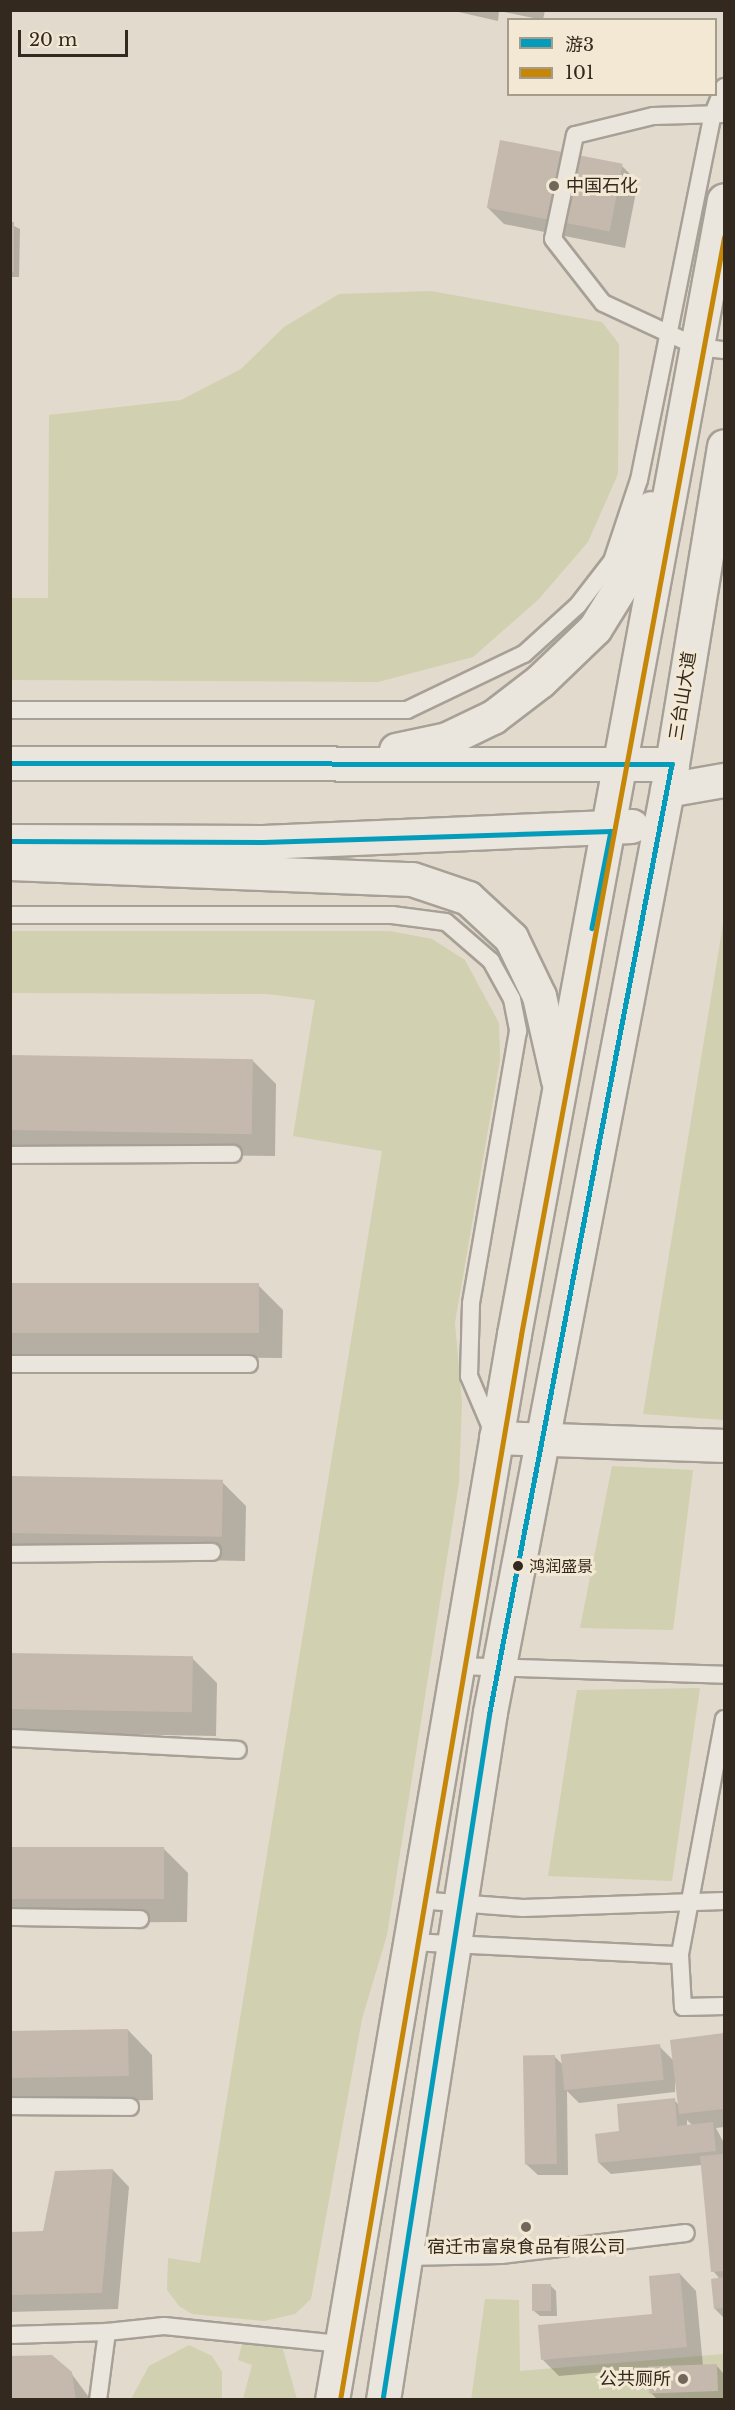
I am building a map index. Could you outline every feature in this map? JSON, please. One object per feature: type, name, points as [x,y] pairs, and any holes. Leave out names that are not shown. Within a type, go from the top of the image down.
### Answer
[{"type":"main road","points":[[332,2400],[496,1438],[610,831],[724,200]]},
{"type":"main road","points":[[331,764],[447,739],[493,717],[595,628],[631,570],[692,381]]},
{"type":"main road","name":"三台山大道","points":[[383,2400],[498,1668],[667,791],[724,446]]},
{"type":"main road","points":[[10,763],[622,764],[667,791]]},
{"type":"main road","points":[[10,841],[263,842],[610,831],[667,791],[724,780]]},
{"type":"main road","points":[[10,863],[412,879],[468,898],[511,938],[539,996],[560,1092]]},
{"type":"street","points":[[496,1438],[724,1446]]},
{"type":"lane","points":[[10,710],[407,710],[524,654],[578,605],[612,561],[639,480],[697,344],[719,114],[724,87]]},
{"type":"lane","points":[[697,344],[603,303],[553,239],[575,135],[653,116],[719,114]]},
{"type":"lane","points":[[10,915],[392,915],[446,922],[491,961],[512,999],[518,1031],[471,1304],[469,1376],[496,1438]]},
{"type":"lane","points":[[10,1155],[233,1154]]},
{"type":"lane","points":[[10,1364],[249,1364]]},
{"type":"lane","points":[[10,1554],[212,1552]]},
{"type":"lane","points":[[457,1666],[724,1675]]},
{"type":"lane","points":[[724,1719],[719,1782],[680,1955],[683,2007],[724,2006]]},
{"type":"lane","points":[[10,1738],[238,1750]]},
{"type":"lane","points":[[417,1900],[523,1908],[724,1901]]},
{"type":"lane","points":[[10,1917],[140,1919]]},
{"type":"lane","points":[[410,1942],[680,1955]]},
{"type":"lane","points":[[10,2106],[130,2107]]},
{"type":"lane","points":[[405,2257],[501,2255],[686,2233]]},
{"type":"lane","points":[[10,2335],[107,2332],[164,2326],[342,2344]]},
{"type":"lane","points":[[98,2400],[107,2332]]},
{"type":"green space","points":[[431,291],[602,322],[619,344],[618,474],[588,542],[538,600],[473,657],[378,682],[11,680],[11,598],[48,598],[49,415],[181,400],[241,369],[284,327],[339,294]]},
{"type":"green space","points":[[724,918],[724,1420],[643,1414]]},
{"type":"green space","points":[[11,931],[390,931],[432,939],[465,960],[499,1023],[500,1060],[455,1323],[462,1403],[459,1483],[387,1935],[362,2019],[311,2299],[295,2314],[264,2321],[192,2314],[179,2306],[167,2290],[168,2258],[200,2263],[382,1151],[293,1136],[315,1000],[267,994],[11,993]]},
{"type":"green space","points":[[612,1466],[693,1470],[673,1630],[580,1628]]},
{"type":"green space","points":[[700,1688],[672,1881],[548,1876],[577,1690]]},
{"type":"green space","points":[[485,2299],[519,2300],[520,2371],[724,2354],[724,2399],[471,2400]]},
{"type":"green space","points":[[243,2340],[282,2346],[297,2399],[243,2399],[252,2365],[238,2360]]},
{"type":"green space","points":[[189,2345],[212,2356],[222,2372],[222,2399],[131,2399],[149,2366]]},
{"type":"building","name":"中国石化","points":[[500,140],[623,164],[610,232],[487,208]]},
{"type":"building","points":[[10,222],[14,222],[14,272],[10,272]]},
{"type":"building","points":[[10,1055],[253,1059],[252,1134],[10,1130]]},
{"type":"building","points":[[10,1283],[259,1283],[259,1333],[10,1333]]},
{"type":"building","points":[[10,1476],[223,1480],[222,1537],[10,1533]]},
{"type":"building","points":[[10,1653],[193,1656],[192,1712],[10,1709]]},
{"type":"building","points":[[10,1847],[164,1847],[164,1899],[10,1899]]},
{"type":"building","points":[[128,2029],[129,2076],[11,2078],[10,2031]]},
{"type":"building","points":[[724,2033],[724,2109],[679,2114],[670,2040]]},
{"type":"building","points":[[660,2044],[664,2080],[564,2090],[561,2054]]},
{"type":"building","points":[[555,2055],[557,2164],[525,2165],[523,2056]]},
{"type":"building","points":[[675,2098],[677,2126],[713,2122],[716,2151],[598,2163],[595,2134],[619,2131],[617,2104]]},
{"type":"building","points":[[724,2154],[724,2271],[711,2272],[700,2156]]},
{"type":"building","points":[[113,2169],[102,2293],[10,2295],[10,2232],[43,2231],[55,2171]]},
{"type":"building","points":[[680,2273],[687,2347],[541,2360],[538,2325],[652,2314],[649,2276]]},
{"type":"building","points":[[724,2277],[724,2308],[714,2309],[711,2279]]},
{"type":"building","points":[[532,2284],[551,2284],[551,2311],[532,2311]]},
{"type":"building","points":[[52,2355],[72,2372],[76,2400],[10,2400],[10,2356]]},
{"type":"building","name":"公共厕所","points":[[717,2364],[718,2391],[649,2393],[648,2366]]},
{"type":"transit line","name":"101","points":[[340,2400],[521,1335],[724,238]]},
{"type":"transit line","name":"游3","points":[[10,763],[672,764],[490,1712],[383,2400]]},
{"type":"transit line","name":"游3","points":[[10,841],[263,842],[611,831],[592,928]]},
{"type":"place","name":"中国石化","points":[[554,186]]},
{"type":"place","name":"鸿润盛景","points":[[518,1566]]},
{"type":"place","name":"宿迁市富泉食品有限公司","points":[[526,2227]]},
{"type":"place","name":"公共厕所","points":[[683,2379]]}]
